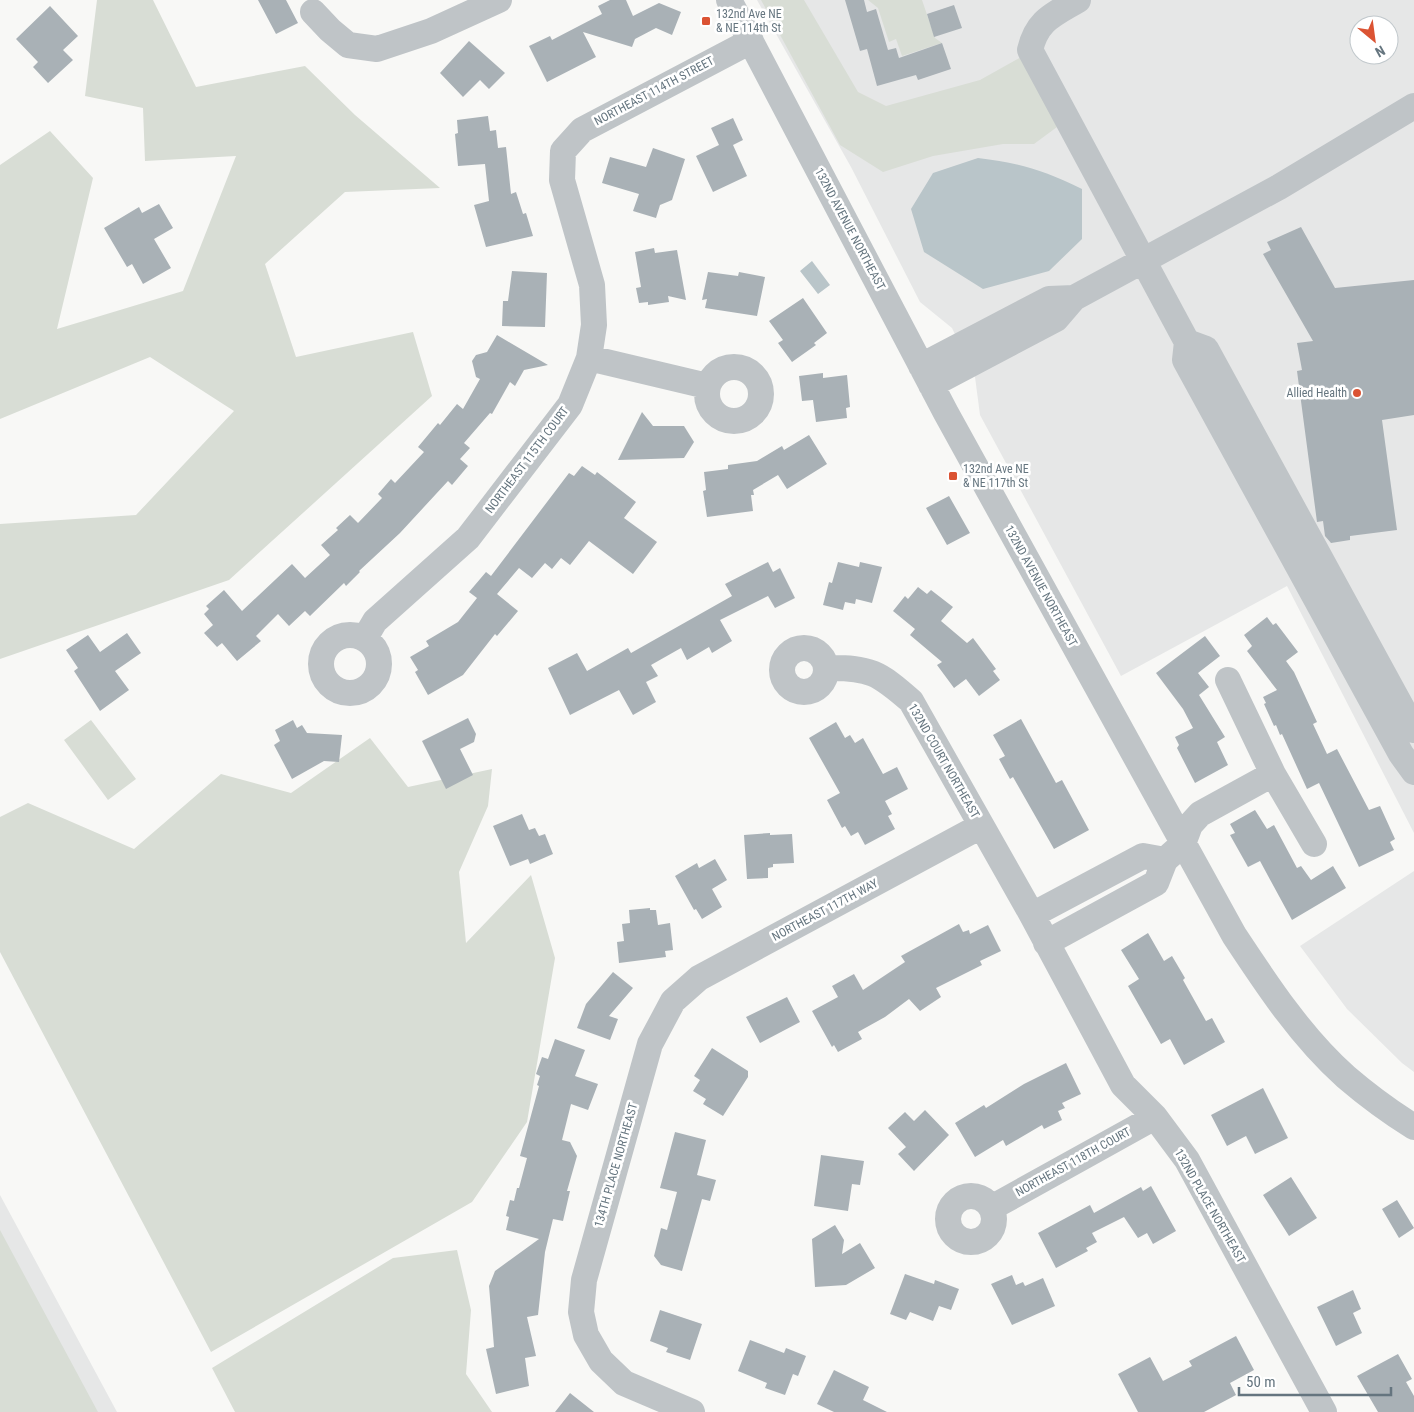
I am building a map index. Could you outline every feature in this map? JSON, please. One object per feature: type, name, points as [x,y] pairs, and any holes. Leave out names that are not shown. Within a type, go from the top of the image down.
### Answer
[{"type":"street","points":[[313,12],[348,45],[377,49],[431,31],[499,0]]},
{"type":"street","name":"132ND AVENUE NORTHEAST","points":[[729,0],[1174,852],[1234,935],[1267,986],[1301,1030],[1345,1076],[1414,1127]]},
{"type":"street","points":[[1078,0],[1041,23],[1033,35],[1030,50],[1142,262],[1187,342],[1185,360],[1401,754],[1414,772]]},
{"type":"street","name":"NORTHEAST 114TH STREET","points":[[564,151],[582,130],[751,41]]},
{"type":"street","points":[[926,376],[1056,319],[1074,298],[1279,187],[1414,106]]},
{"type":"street","name":"NORTHEAST 115TH COURT","points":[[365,638],[375,621],[468,538],[570,405],[589,358],[594,325],[592,285],[562,180],[564,151]]},
{"type":"street","points":[[1187,342],[1206,349],[1414,730]]},
{"type":"street","points":[[589,358],[708,386]]},
{"type":"street","name":"132ND COURT NORTHEAST","points":[[826,668],[855,667],[885,678],[911,701],[981,826]]},
{"type":"street","points":[[1228,680],[1273,774],[1314,844]]},
{"type":"street","points":[[1046,943],[1156,883],[1190,825],[1200,814],[1273,774]]},
{"type":"street","name":"132ND PLACE NORTHEAST","points":[[981,826],[1032,915],[1123,1085],[1155,1117],[1186,1160],[1324,1412]]},
{"type":"street","name":"NORTHEAST 117TH WAY","points":[[673,1001],[699,978],[981,826]]},
{"type":"street","points":[[1032,915],[1143,856],[1174,852]]},
{"type":"street","name":"134TH PLACE NORTHEAST","points":[[673,1001],[650,1044],[584,1280],[581,1312],[586,1334],[601,1361],[624,1384],[692,1412]]},
{"type":"street","name":"NORTHEAST 118TH COURT","points":[[992,1208],[1155,1117]]},
{"type":"shaded area","points":[[97,0],[153,0],[196,87],[305,66],[355,115],[440,188],[345,192],[265,264],[296,357],[413,332],[432,396],[229,580],[0,659],[0,524],[136,515],[234,411],[150,357],[0,419],[0,165],[50,131],[93,178],[57,329],[183,291],[236,156],[145,161],[143,108],[85,96]]},
{"type":"shaded area","points":[[757,0],[1414,0],[1414,833],[1287,586],[1121,676],[980,415],[975,377],[952,328],[920,302],[851,167]]},
{"type":"shaded area","points":[[761,0],[804,0],[858,92],[886,106],[980,80],[1023,56],[1057,127],[1034,144],[1003,144],[933,156],[883,172],[840,145]]},
{"type":"shaded area","points":[[868,0],[922,0],[935,38],[942,43],[902,56],[896,39],[889,42],[878,8]]},
{"type":"shaded area","points":[[978,158],[1031,168],[1082,189],[1082,239],[1049,271],[983,289],[924,252],[911,209],[933,173]]},
{"type":"shaded area","points":[[812,261],[830,285],[818,294],[800,271]]},
{"type":"shaded area","points":[[91,720],[136,779],[108,800],[64,740]]},
{"type":"shaded area","points":[[370,738],[408,787],[492,769],[488,806],[459,872],[466,943],[531,875],[555,958],[527,1122],[472,1202],[211,1352],[0,952],[0,817],[28,803],[134,849],[221,774],[291,793]]},
{"type":"shaded area","points":[[1414,871],[1414,1072],[1402,1063],[1347,1009],[1300,946]]},
{"type":"shaded area","points":[[0,1195],[117,1412],[0,1412]]},
{"type":"shaded area","points":[[0,1230],[98,1412],[0,1412]]},
{"type":"shaded area","points":[[457,1250],[471,1310],[466,1374],[492,1412],[235,1412],[212,1368],[393,1258]]},
{"type":"building","points":[[258,0],[286,0],[298,23],[276,34]]},
{"type":"building","points":[[610,0],[626,0],[633,16],[659,3],[681,12],[672,35],[656,28],[635,39],[632,47],[583,32],[596,57],[547,82],[529,46],[550,36],[552,40],[602,14],[598,6]]},
{"type":"building","points":[[845,0],[864,0],[867,12],[876,9],[888,50],[896,48],[899,58],[942,43],[951,69],[918,80],[916,75],[877,86],[867,49],[860,51]]},
{"type":"building","points":[[954,5],[962,28],[934,37],[927,14]]},
{"type":"building","points":[[50,6],[78,36],[63,50],[73,60],[48,83],[33,67],[38,62],[16,39]]},
{"type":"building","points":[[469,41],[505,73],[489,89],[480,80],[463,97],[440,73]]},
{"type":"building","points":[[488,116],[490,131],[496,130],[498,148],[506,147],[511,194],[516,192],[523,214],[526,213],[533,236],[486,247],[474,205],[489,201],[485,164],[458,166],[455,134],[458,133],[457,120]]},
{"type":"building","points":[[733,118],[743,140],[733,145],[747,176],[713,192],[696,156],[719,145],[711,128]]},
{"type":"building","points":[[653,148],[685,159],[672,200],[660,205],[656,218],[633,211],[639,194],[602,183],[610,157],[646,167]]},
{"type":"building","points":[[159,204],[173,228],[154,239],[171,268],[143,284],[132,264],[127,267],[104,228],[139,207],[142,213]]},
{"type":"building","name":"Allied Health","points":[[1301,227],[1335,288],[1414,280],[1414,415],[1382,420],[1397,530],[1350,536],[1350,540],[1331,543],[1325,536],[1323,521],[1317,522],[1297,371],[1302,370],[1297,343],[1313,341],[1263,254],[1271,250],[1267,242]]},
{"type":"building","points":[[654,248],[655,253],[677,250],[686,300],[668,296],[669,302],[648,305],[648,302],[639,303],[636,288],[641,287],[635,252]]},
{"type":"building","points":[[512,271],[547,273],[545,327],[502,326],[503,301],[508,301]]},
{"type":"building","points":[[708,272],[738,276],[739,272],[765,277],[757,316],[705,308],[707,299],[702,300]]},
{"type":"building","points":[[803,298],[827,333],[814,343],[816,345],[792,362],[778,343],[783,340],[769,321]]},
{"type":"building","points":[[497,335],[548,365],[524,370],[515,386],[510,382],[492,414],[490,413],[464,443],[470,448],[460,459],[468,466],[452,485],[448,481],[400,533],[359,571],[346,586],[344,583],[310,616],[305,611],[289,626],[278,614],[256,636],[261,641],[237,661],[222,643],[217,647],[204,633],[213,625],[204,614],[209,609],[206,606],[224,590],[242,611],[292,564],[305,578],[330,555],[321,545],[338,530],[336,528],[350,515],[358,523],[382,498],[378,494],[391,479],[395,483],[424,452],[418,447],[438,423],[440,425],[457,404],[463,409],[480,379],[476,377],[472,361],[476,355],[487,352]]},
{"type":"building","points":[[823,373],[823,378],[847,375],[850,407],[846,408],[847,418],[816,422],[813,400],[802,401],[799,376]]},
{"type":"building","points":[[642,412],[653,426],[684,426],[694,442],[684,458],[618,460]]},
{"type":"building","points":[[809,435],[827,464],[787,489],[778,475],[753,490],[754,495],[751,495],[753,511],[707,517],[703,491],[706,490],[704,472],[728,469],[728,465],[757,461],[782,446],[784,450]]},
{"type":"building","points":[[582,466],[595,475],[597,472],[636,502],[624,518],[657,542],[633,574],[589,541],[570,565],[561,558],[552,569],[545,563],[532,578],[519,568],[497,594],[518,611],[497,636],[495,634],[463,675],[428,695],[415,672],[418,670],[410,657],[429,646],[426,641],[458,622],[477,598],[469,592],[486,572],[491,576],[569,473],[574,476]]},
{"type":"building","points":[[949,496],[970,533],[947,545],[926,508]]},
{"type":"building","points":[[768,562],[773,572],[780,568],[795,598],[775,608],[768,596],[720,620],[732,641],[712,653],[709,647],[687,660],[681,648],[651,665],[658,676],[646,682],[656,702],[633,715],[619,690],[570,715],[548,668],[577,653],[587,671],[628,648],[631,653],[732,596],[725,584]]},
{"type":"building","points":[[838,562],[859,567],[860,562],[882,567],[872,603],[856,599],[855,604],[845,602],[843,610],[823,605],[829,582],[832,583]]},
{"type":"building","points":[[918,587],[927,594],[931,590],[953,607],[941,621],[967,643],[973,638],[996,669],[993,671],[1000,680],[979,696],[966,679],[954,688],[937,665],[942,662],[910,635],[915,629],[893,611],[905,596],[908,599]]},
{"type":"building","points":[[1267,617],[1273,625],[1276,623],[1298,652],[1286,661],[1294,672],[1317,722],[1313,724],[1327,754],[1337,749],[1369,810],[1380,806],[1395,839],[1390,842],[1394,850],[1359,867],[1319,783],[1307,789],[1282,734],[1280,735],[1276,725],[1274,726],[1264,704],[1266,703],[1263,697],[1277,690],[1247,651],[1252,646],[1244,635]]},
{"type":"building","points":[[127,633],[141,653],[115,671],[129,690],[100,711],[74,671],[78,668],[66,650],[88,635],[100,652]]},
{"type":"building","points":[[1205,636],[1220,656],[1198,673],[1209,687],[1199,695],[1225,737],[1217,742],[1228,765],[1195,783],[1177,748],[1179,745],[1175,737],[1193,728],[1183,709],[1156,673]]},
{"type":"building","points":[[468,718],[476,734],[474,742],[460,749],[473,775],[446,789],[422,741]]},
{"type":"building","points":[[1021,719],[1056,783],[1062,780],[1089,830],[1054,849],[1013,777],[1010,779],[999,759],[1005,756],[993,735]]},
{"type":"building","points":[[293,720],[297,728],[302,725],[307,733],[342,735],[339,762],[324,761],[292,779],[274,745],[280,741],[275,730]]},
{"type":"building","points":[[836,722],[845,738],[850,735],[855,743],[863,738],[883,774],[897,767],[908,789],[885,801],[892,814],[888,816],[895,829],[865,845],[858,832],[851,836],[845,826],[842,828],[827,800],[840,793],[809,738]]},
{"type":"building","points":[[1255,810],[1267,829],[1274,825],[1297,868],[1301,866],[1311,880],[1333,866],[1346,888],[1292,920],[1260,861],[1248,867],[1230,835],[1235,833],[1230,824]]},
{"type":"building","points":[[522,814],[529,830],[535,828],[539,836],[545,834],[553,854],[530,864],[528,859],[510,866],[493,826]]},
{"type":"building","points":[[770,833],[770,835],[792,834],[794,863],[773,864],[773,867],[768,868],[768,878],[747,879],[744,835]]},
{"type":"building","points":[[715,859],[727,880],[712,889],[722,907],[702,919],[696,909],[694,910],[675,876],[697,863],[699,868]]},
{"type":"building","points":[[650,908],[650,910],[656,910],[658,925],[670,923],[673,950],[665,951],[666,957],[619,963],[617,942],[624,941],[622,924],[630,923],[629,910]]},
{"type":"building","points":[[959,924],[963,932],[969,930],[970,934],[988,925],[1001,951],[980,961],[982,965],[936,988],[941,997],[920,1011],[909,999],[885,1017],[858,1032],[862,1039],[838,1052],[834,1045],[832,1047],[812,1011],[838,997],[832,986],[854,974],[863,990],[905,962],[901,956]]},
{"type":"building","points":[[1148,933],[1164,961],[1172,956],[1206,1021],[1212,1018],[1225,1042],[1184,1065],[1170,1039],[1161,1044],[1128,986],[1139,979],[1121,950]]},
{"type":"building","points":[[613,972],[633,988],[609,1016],[618,1019],[610,1040],[577,1028],[586,1004]]},
{"type":"building","points":[[787,997],[800,1022],[760,1043],[746,1017]]},
{"type":"building","points":[[555,1039],[585,1050],[575,1076],[598,1084],[588,1110],[571,1104],[562,1140],[570,1142],[577,1156],[567,1191],[570,1191],[563,1221],[553,1219],[545,1252],[538,1315],[527,1317],[536,1356],[525,1358],[529,1386],[496,1394],[486,1349],[494,1347],[489,1286],[495,1271],[539,1239],[506,1230],[509,1217],[506,1216],[510,1200],[514,1201],[517,1188],[519,1188],[527,1158],[520,1156],[539,1086],[537,1085],[540,1076],[536,1074],[542,1057],[548,1059]]},
{"type":"building","points":[[712,1048],[748,1071],[748,1077],[723,1116],[703,1104],[706,1099],[693,1091],[700,1080],[694,1076]]},
{"type":"building","points":[[1066,1063],[1081,1094],[1062,1103],[1065,1108],[1058,1111],[1062,1120],[1044,1129],[1042,1125],[1006,1146],[1003,1140],[975,1157],[955,1123],[984,1105],[986,1108],[1024,1084]]},
{"type":"building","points":[[1263,1088],[1288,1138],[1255,1154],[1246,1136],[1227,1146],[1211,1115]]},
{"type":"building","points":[[925,1110],[949,1135],[914,1171],[898,1154],[906,1147],[888,1128],[905,1112],[914,1121]]},
{"type":"building","points":[[675,1132],[706,1140],[697,1175],[716,1180],[710,1201],[702,1199],[682,1271],[661,1265],[654,1256],[661,1228],[667,1230],[677,1192],[660,1188]]},
{"type":"building","points":[[821,1155],[864,1161],[860,1185],[852,1184],[848,1211],[814,1206]]},
{"type":"building","points":[[1291,1177],[1317,1218],[1289,1236],[1263,1195]]},
{"type":"building","points":[[1151,1186],[1176,1231],[1153,1244],[1147,1233],[1138,1238],[1124,1217],[1092,1233],[1097,1242],[1086,1248],[1088,1251],[1056,1268],[1038,1233],[1090,1205],[1094,1213],[1141,1187],[1143,1191]]},
{"type":"building","points":[[1397,1200],[1414,1228],[1399,1238],[1382,1209]]},
{"type":"building","points":[[835,1225],[844,1240],[842,1254],[860,1243],[875,1268],[846,1285],[815,1287],[812,1239]]},
{"type":"building","points":[[905,1274],[934,1284],[935,1280],[959,1289],[951,1310],[939,1306],[933,1321],[910,1312],[906,1320],[890,1314]]},
{"type":"building","points":[[1012,1275],[1016,1285],[1023,1282],[1025,1286],[1043,1278],[1055,1306],[1012,1325],[991,1284]]},
{"type":"building","points":[[1353,1290],[1361,1309],[1353,1313],[1362,1333],[1336,1346],[1317,1307]]},
{"type":"building","points":[[660,1310],[702,1324],[690,1360],[666,1352],[668,1348],[650,1341]]},
{"type":"building","points":[[1236,1336],[1254,1370],[1230,1383],[1236,1395],[1204,1412],[1138,1412],[1118,1374],[1150,1357],[1163,1381],[1192,1366],[1189,1361]]},
{"type":"building","points":[[750,1340],[784,1353],[786,1348],[806,1356],[798,1376],[793,1374],[785,1395],[765,1388],[767,1383],[738,1371]]},
{"type":"building","points":[[1398,1354],[1412,1379],[1406,1382],[1414,1396],[1414,1412],[1378,1412],[1357,1376]]},
{"type":"building","points":[[834,1370],[869,1387],[863,1400],[887,1412],[834,1412],[817,1404]]},
{"type":"building","points":[[570,1393],[594,1412],[555,1412]]},
{"type":"place","name":"132nd Ave NE & NE 114th St","points":[[706,21]]},
{"type":"place","name":"Allied Health","points":[[1357,393]]},
{"type":"place","name":"132nd Ave NE & NE 117th St","points":[[953,476]]}]
